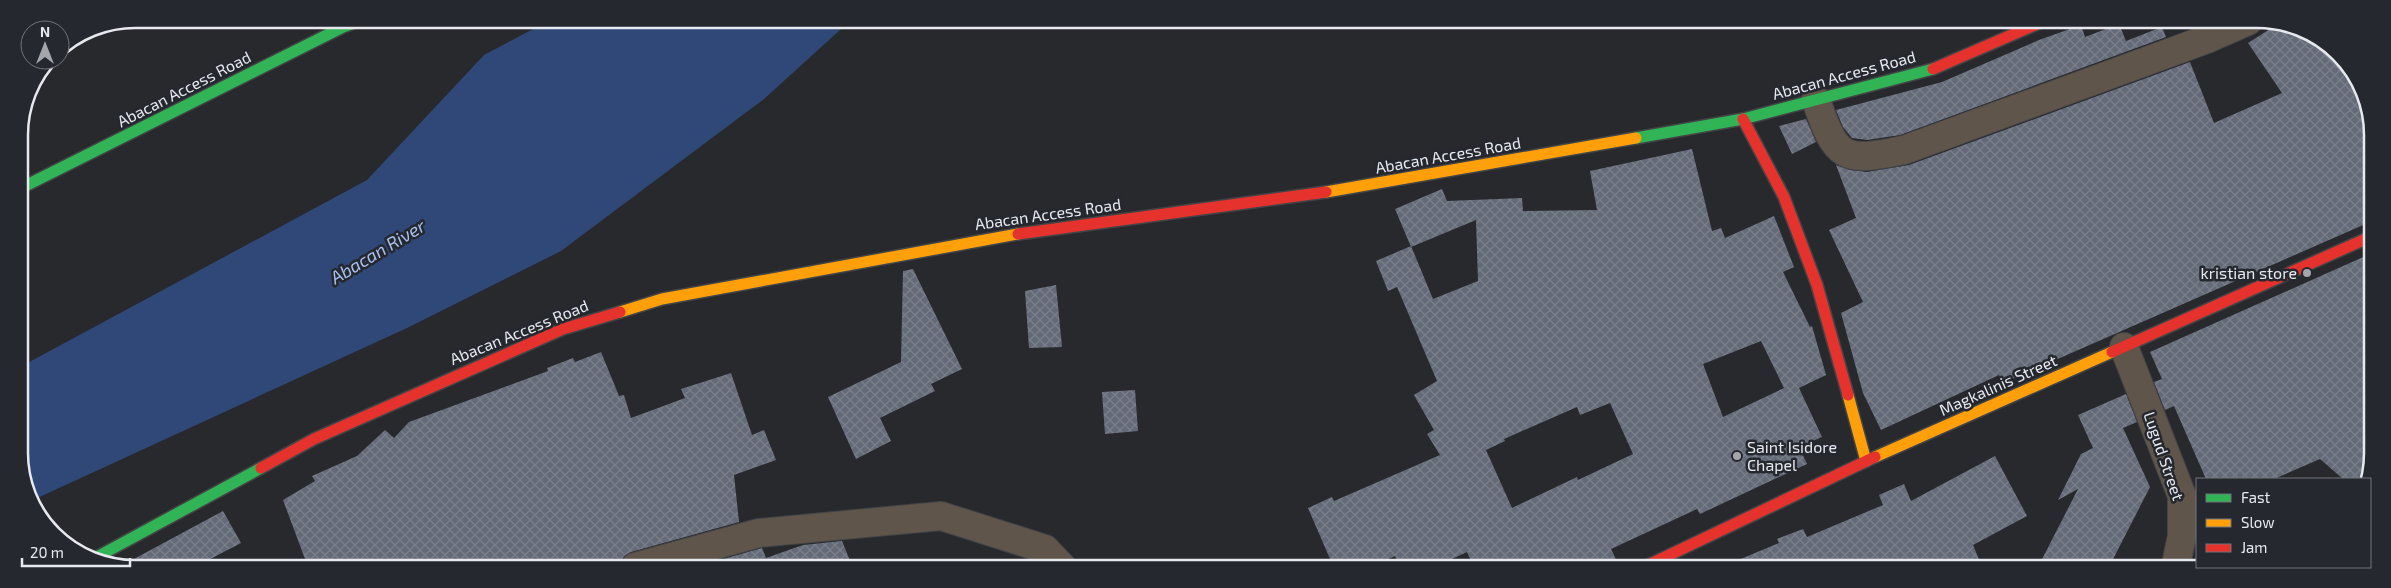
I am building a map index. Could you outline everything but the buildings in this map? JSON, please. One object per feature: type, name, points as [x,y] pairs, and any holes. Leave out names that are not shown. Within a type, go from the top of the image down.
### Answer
[{"type":"street","name":"Abacan Access Road","points":[[28,184],[339,27]]},
{"type":"street","name":"Abacan Access Road","points":[[101,555],[314,439],[563,329],[662,299],[1021,233],[1312,195],[1742,119],[1936,68],[2030,27]]},
{"type":"street","points":[[1816,100],[1826,128],[1835,145],[1851,157],[1873,157],[1904,150],[2208,39],[2235,27]]},
{"type":"street","points":[[1742,119],[1784,197],[1817,285],[1866,461]]},
{"type":"street","name":"Magkalinis Street","points":[[1659,560],[1866,461],[2364,240]]},
{"type":"street","name":"Lugud Street","points":[[2124,346],[2182,496],[2182,536],[2177,560]]},
{"type":"street","points":[[664,560],[759,533],[941,516],[1046,549],[1056,560]]},
{"type":"water","name":"Abacan River","points":[[537,27],[843,27],[764,99],[561,251],[407,328],[37,498],[28,468],[28,363],[367,180],[484,55]]},
{"type":"traffic: fast","points":[[28,184],[343,27]]},
{"type":"traffic: fast","points":[[1636,138],[1743,119],[1933,69]]},
{"type":"traffic: fast","points":[[101,555],[261,468]]},
{"type":"traffic: slow","points":[[1326,192],[1636,138]]},
{"type":"traffic: slow","points":[[620,312],[662,299],[1018,234]]},
{"type":"traffic: slow","points":[[1875,457],[2112,352]]},
{"type":"traffic: slow","points":[[1848,395],[1866,461]]},
{"type":"traffic: jam","points":[[1933,69],[2030,27]]},
{"type":"traffic: jam","points":[[1743,119],[1784,197],[1817,285],[1848,395]]},
{"type":"traffic: jam","points":[[1018,234],[1326,192]]},
{"type":"traffic: jam","points":[[2112,352],[2364,240]]},
{"type":"traffic: jam","points":[[261,468],[314,439],[563,329],[620,312]]},
{"type":"traffic: jam","points":[[1659,560],[1875,457]]},
{"type":"place","name":"kristian store","points":[[2307,273]]},
{"type":"place","name":"Saint Isidore Chapel","points":[[1737,456]]}]
